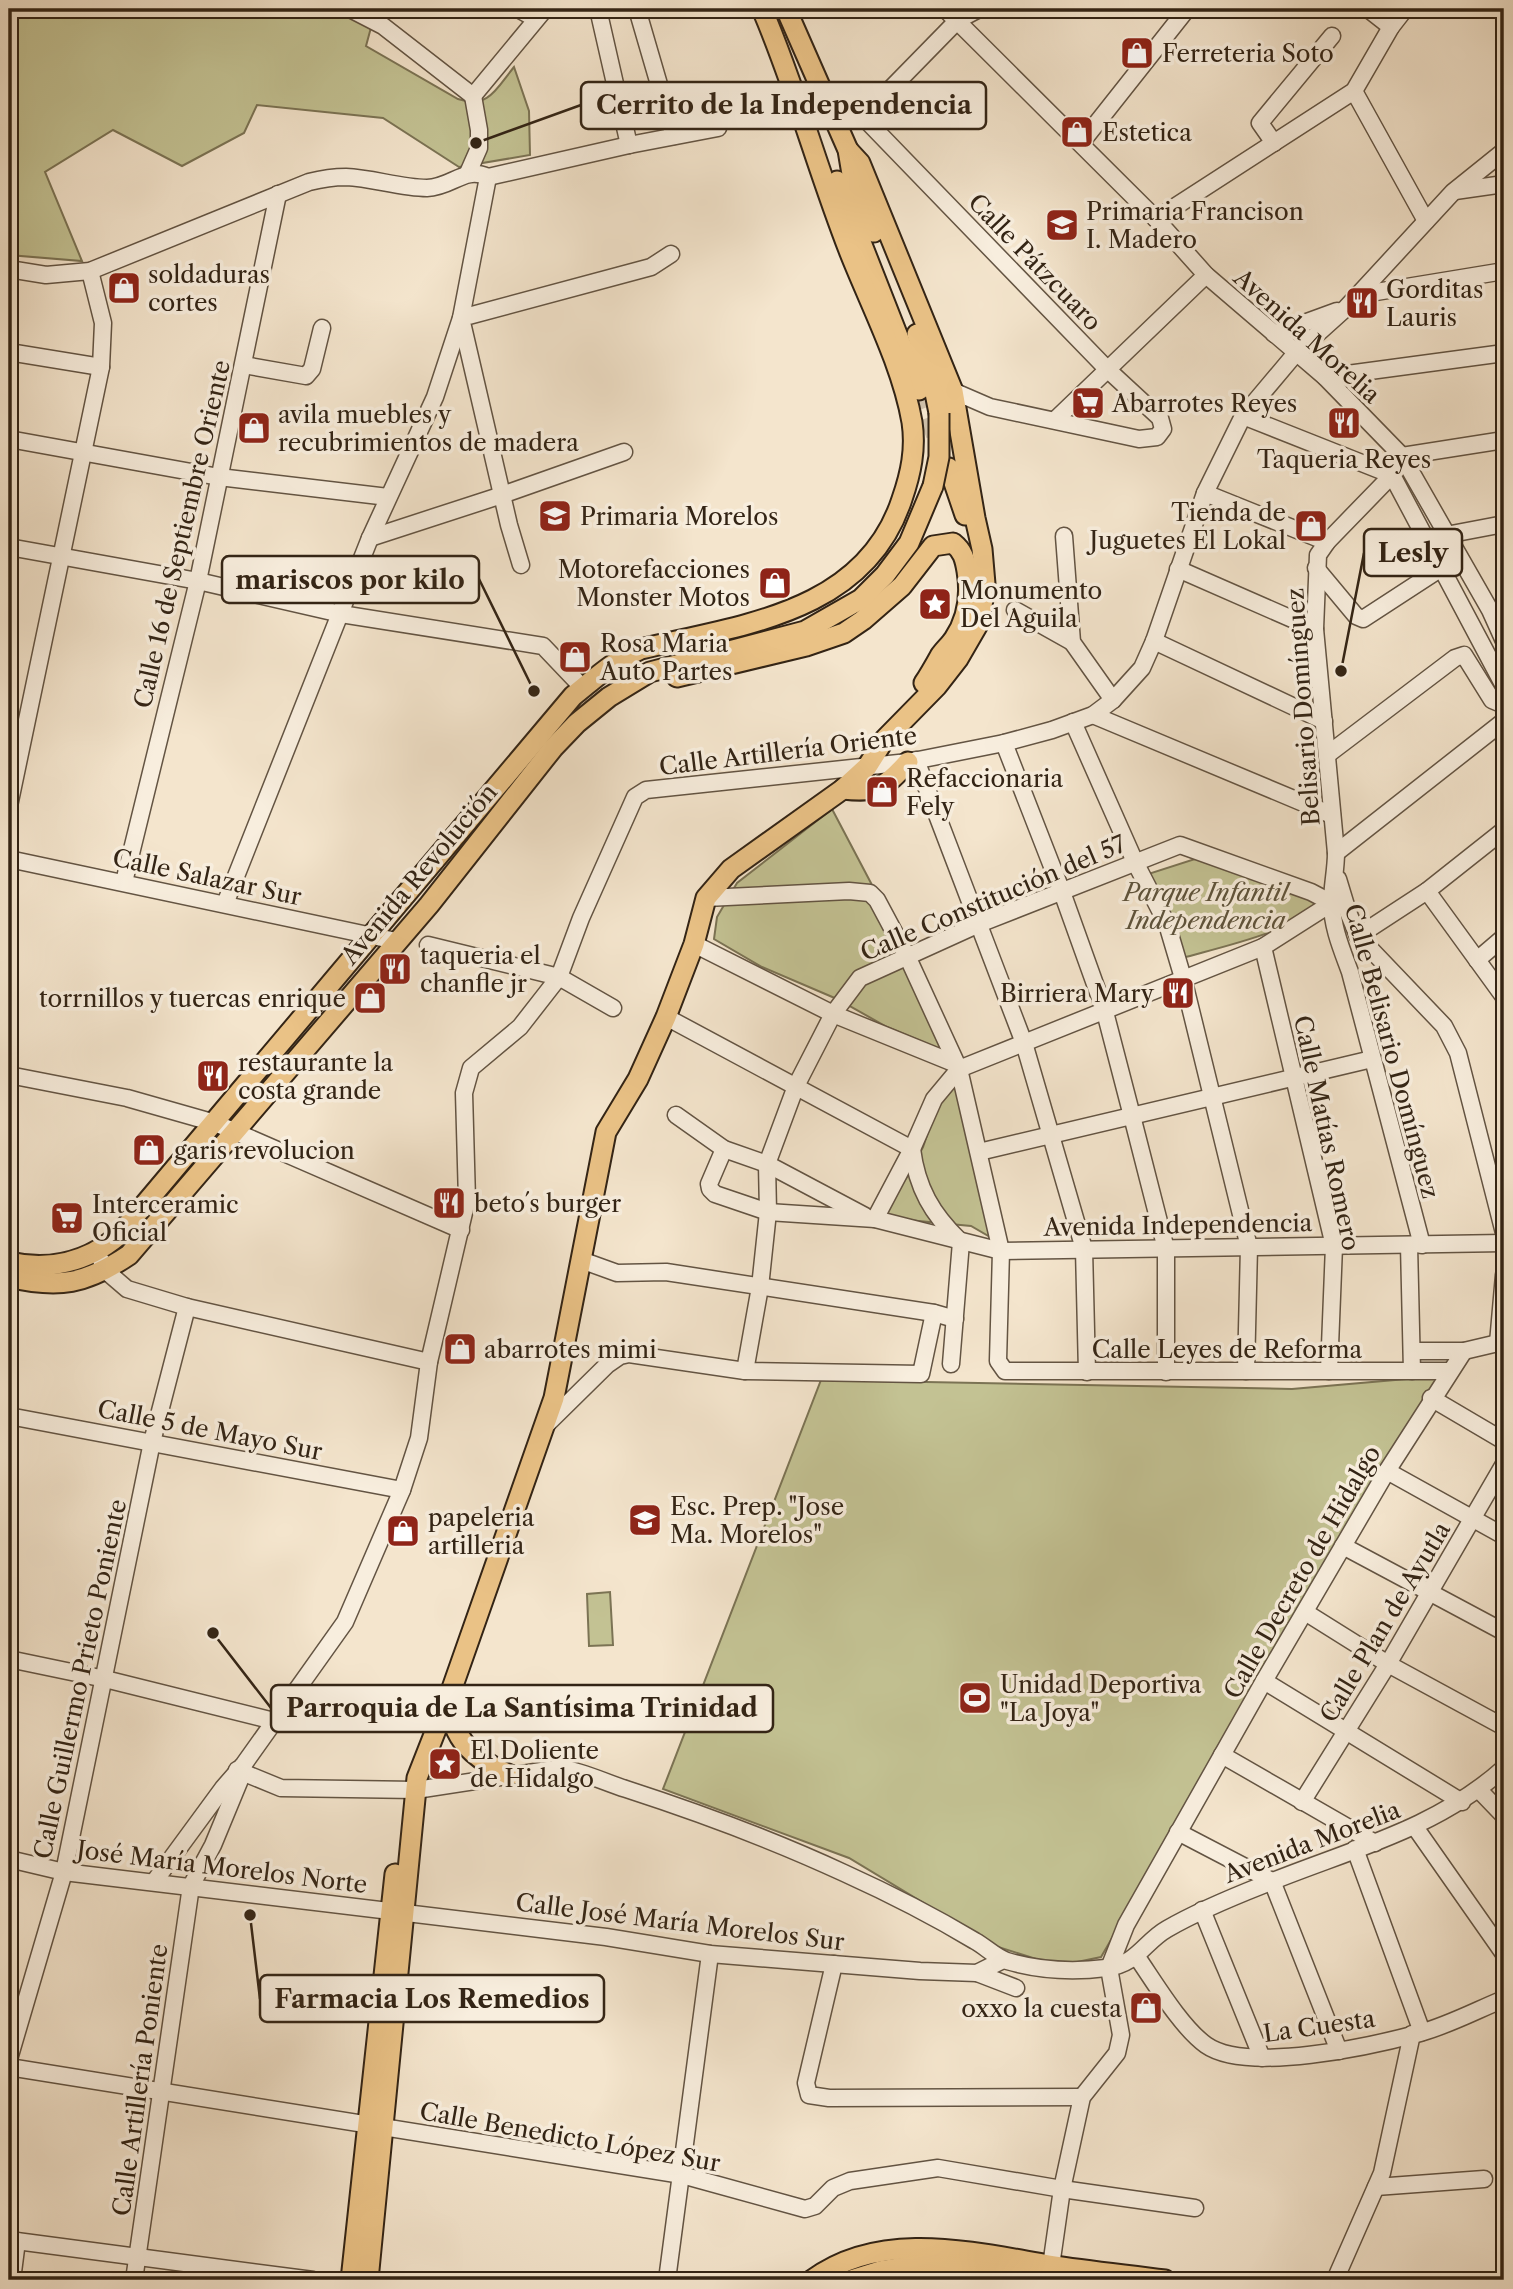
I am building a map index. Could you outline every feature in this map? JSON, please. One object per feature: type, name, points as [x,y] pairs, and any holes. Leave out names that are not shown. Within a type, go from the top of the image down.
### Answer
[{"type":"main road","points":[[762,9],[783,59],[801,90],[919,390]]},
{"type":"main road","points":[[786,9],[848,150],[860,163],[953,391],[982,549],[985,584],[980,621],[944,677],[884,740]]},
{"type":"main road","name":"Avenida Revolución","points":[[9,1262],[41,1265],[71,1262],[97,1251],[118,1236],[573,696],[618,659],[641,649],[795,610],[824,595],[854,574],[877,549],[898,513],[914,452],[912,422],[894,364],[804,127],[783,59]]},
{"type":"main road","name":"Avenida Revolución","points":[[9,1277],[46,1283],[73,1282],[106,1271],[129,1255],[429,905],[553,748],[589,712],[661,668],[805,631],[861,598],[885,575],[909,543],[933,486],[939,457],[939,413],[927,364],[906,303],[863,206],[852,174],[848,150]]},
{"type":"main road","points":[[937,665],[944,663],[955,651],[971,620],[977,594],[978,565],[966,517],[948,468]]},
{"type":"main road","points":[[368,2280],[376,2125],[397,1910],[413,1786],[450,1693],[554,1398],[606,1132],[638,1079],[666,1017],[694,944],[706,898],[731,869],[843,789],[867,767],[959,631],[968,610],[969,593],[961,549],[953,543],[933,547],[902,586],[844,634],[806,646],[665,680],[638,681]]},
{"type":"main road","points":[[843,789],[867,792],[891,781],[912,761]]},
{"type":"main road","points":[[450,1693],[450,1714],[460,1737],[485,1764],[510,1775]]},
{"type":"main road","points":[[351,2280],[376,2125]]},
{"type":"main road","points":[[812,2280],[844,2263],[870,2254],[902,2248],[974,2252],[1051,2273],[1166,2280]]},
{"type":"main road","points":[[851,2280],[880,2271],[924,2264],[951,2274],[1033,2280]]},
{"type":"street","points":[[350,9],[383,26],[473,96],[479,148],[468,173]]},
{"type":"street","points":[[473,96],[540,14],[518,9]]},
{"type":"street","points":[[598,9],[629,145]]},
{"type":"street","points":[[636,9],[674,136]]},
{"type":"street","name":"Avenida Morelia","points":[[945,9],[1156,219],[1206,275],[1325,377],[1402,456],[1457,557],[1497,609],[1504,640]]},
{"type":"street","points":[[958,20],[979,9]]},
{"type":"street","points":[[1081,143],[1187,9]]},
{"type":"street","points":[[1367,9],[1391,27]]},
{"type":"street","points":[[1156,219],[1354,91],[1391,27],[1405,9]]},
{"type":"street","name":"Calle Pátzcuaro","points":[[958,20],[867,113],[865,119],[1107,369],[1160,418],[1163,429],[1157,437],[1147,440],[1055,420]]},
{"type":"street","points":[[1274,143],[1260,123],[1332,36]]},
{"type":"street","points":[[1354,91],[1426,221]]},
{"type":"street","points":[[9,270],[46,275],[90,271],[278,194],[328,178],[348,177],[429,188],[449,184],[468,173],[479,173],[488,177],[719,128]]},
{"type":"street","name":"Calle Artillería Oriente","points":[[191,1886],[213,1845],[242,1769],[345,1622],[402,1490],[419,1438],[429,1362],[461,1230],[468,1189],[464,1093],[471,1068],[520,1027],[559,977],[581,918],[635,797],[640,792],[912,761],[1004,743],[1093,715],[1112,700],[1142,668],[1154,641],[1205,493],[1243,416],[1296,353],[1346,308],[1453,192],[1504,151]]},
{"type":"street","points":[[225,904],[370,538],[435,397],[461,318],[488,177]]},
{"type":"street","points":[[1453,192],[1504,184]]},
{"type":"street","name":"Calle 16 de Septiembre Oriente","points":[[124,882],[198,580],[278,194]]},
{"type":"street","points":[[461,318],[651,267],[671,254]]},
{"type":"street","points":[[9,806],[101,367],[103,323],[90,271]]},
{"type":"street","points":[[1358,295],[1504,271]]},
{"type":"street","points":[[953,391],[990,407],[1055,420],[1206,275]]},
{"type":"street","points":[[1274,334],[1346,308]]},
{"type":"street","points":[[461,318],[521,565]]},
{"type":"street","points":[[244,365],[306,376],[312,369],[322,328]]},
{"type":"street","points":[[9,352],[101,367]]},
{"type":"street","points":[[1325,377],[1504,354]]},
{"type":"street","points":[[1243,416],[1392,475],[1504,686]]},
{"type":"street","points":[[9,439],[219,477],[388,497]]},
{"type":"street","points":[[1402,456],[1504,440]]},
{"type":"street","points":[[370,538],[624,452]]},
{"type":"street","name":"Belisario Domínguez","points":[[1332,903],[1336,853],[1315,629],[1318,555],[1327,542],[1392,475],[1402,456]]},
{"type":"street","points":[[1205,493],[1327,542]]},
{"type":"street","points":[[1446,535],[1504,524]]},
{"type":"street","points":[[1064,536],[1072,642]]},
{"type":"street","points":[[9,547],[198,580],[341,614],[543,646],[583,688]]},
{"type":"street","points":[[1316,568],[1356,616],[1363,619],[1457,557]]},
{"type":"street","points":[[1178,569],[1315,629]]},
{"type":"street","points":[[1015,610],[1072,642],[1112,700]]},
{"type":"street","points":[[1154,641],[1324,721]]},
{"type":"street","points":[[1327,755],[1455,658],[1464,655],[1492,700],[1504,705]]},
{"type":"street","points":[[1093,715],[1332,815]]},
{"type":"street","points":[[1336,853],[1504,721]]},
{"type":"street","points":[[1073,722],[1135,862],[1167,924],[1183,978],[1249,1247],[1246,1371]]},
{"type":"street","points":[[1004,743],[1105,1012],[1132,1116],[1166,1249],[1166,1372]]},
{"type":"street","points":[[912,761],[979,924],[1024,1043],[1084,1249],[1087,1372]]},
{"type":"street","points":[[1358,936],[1427,891],[1504,830]]},
{"type":"street","name":"Calle Constitución del 57","points":[[745,1371],[760,1287],[768,1212],[768,1164],[796,1086],[833,1014],[860,978],[979,924],[1180,845]]},
{"type":"street","name":"Calle Belisario Domínguez","points":[[1180,845],[1311,892],[1332,903],[1336,933],[1350,972],[1416,1245],[1412,1371]]},
{"type":"street","name":"Calle Salazar Sur","points":[[9,859],[396,941]]},
{"type":"street","points":[[1336,873],[1358,936],[1444,1026],[1458,1053],[1504,1233]]},
{"type":"street","points":[[706,898],[849,891],[870,893],[877,900],[908,958],[958,1067],[1001,1251]]},
{"type":"street","points":[[1427,891],[1504,997]]},
{"type":"street","points":[[872,1218],[912,1149],[934,1099],[958,1067],[1105,1012],[1262,947],[1332,903]]},
{"type":"street","points":[[1477,960],[1504,937]]},
{"type":"street","points":[[694,944],[833,1014],[958,1067]]},
{"type":"street","points":[[428,945],[559,977],[613,1008]]},
{"type":"street","name":"Calle Matías Romero","points":[[1262,947],[1334,1246],[1329,1371]]},
{"type":"street","points":[[666,1017],[912,1149]]},
{"type":"street","points":[[979,1152],[1372,1059]]},
{"type":"street","points":[[9,1075],[127,1098],[215,1124],[461,1230]]},
{"type":"street","points":[[677,1115],[724,1149],[768,1164],[872,1218]]},
{"type":"street","points":[[724,1149],[709,1184],[709,1189],[715,1194],[768,1212],[872,1218]]},
{"type":"street","points":[[912,1149],[915,1175],[938,1219],[961,1242],[951,1364]]},
{"type":"street","name":"Avenida Independencia","points":[[872,1218],[1001,1251],[1504,1243]]},
{"type":"street","points":[[97,1251],[106,1271],[127,1289],[187,1307],[429,1362]]},
{"type":"street","name":"Calle Leyes de Reforma","points":[[1001,1251],[998,1361],[1005,1371],[1449,1371]]},
{"type":"street","points":[[581,1260],[617,1273],[666,1272],[934,1313],[955,1319]]},
{"type":"street","points":[[1412,1351],[1464,1351],[1501,1345],[1504,1275]]},
{"type":"street","name":"Calle Guillermo Prieto Poniente","points":[[9,2059],[64,1872],[152,1442],[187,1307]]},
{"type":"street","points":[[544,1428],[607,1365],[620,1356],[639,1354],[745,1371],[921,1374],[934,1313]]},
{"type":"street","name":"Calle Decreto de Hidalgo","points":[[1109,1968],[1126,1926],[1264,1681],[1431,1398],[1464,1351]]},
{"type":"street","points":[[1431,1398],[1504,1441]]},
{"type":"street","name":"Calle 5 de Mayo Sur","points":[[9,1416],[402,1490]]},
{"type":"street","name":"Calle Plan de Ayutla","points":[[1302,1802],[1388,1664],[1504,1464]]},
{"type":"street","points":[[1387,1471],[1504,1536]]},
{"type":"street","points":[[1343,1546],[1504,1632]]},
{"type":"street","points":[[1304,1612],[1388,1664],[1504,1727]]},
{"type":"street","points":[[9,1658],[274,1721]]},
{"type":"street","points":[[1264,1681],[1462,1802]]},
{"type":"street","points":[[1222,1755],[1374,1843]]},
{"type":"street","points":[[154,1882],[242,1769],[281,1788],[413,1786],[561,1768],[581,1772],[736,1828],[844,1873],[975,1941],[1003,1959],[1034,1968],[1109,1968],[1137,1957]]},
{"type":"street","name":"Avenida Morelia","points":[[1137,1957],[1163,1931],[1202,1910],[1415,1826],[1462,1802],[1504,1768]]},
{"type":"street","points":[[1479,1790],[1504,1816]]},
{"type":"street","points":[[1415,1826],[1504,1954]]},
{"type":"street","points":[[1178,1832],[1272,1881],[1339,2051]]},
{"type":"street","points":[[1335,2280],[1382,2174],[1417,2033],[1355,1849]]},
{"type":"street","name":"José María Morelos Norte","points":[[9,1859],[64,1872],[397,1910]]},
{"type":"street","name":"Calle Artillería Poniente","points":[[134,2280],[191,1886]]},
{"type":"street","name":"Calle José María Morelos Sur","points":[[397,1910],[606,1937],[710,1954],[977,1973]]},
{"type":"street","points":[[1202,1910],[1262,2058]]},
{"type":"street","points":[[667,2280],[710,1954]]},
{"type":"street","name":"La Cuesta","points":[[1137,1957],[1191,2031],[1206,2045],[1222,2053],[1262,2058],[1339,2051],[1417,2033],[1504,1999]]},
{"type":"street","points":[[977,1973],[1003,1959]]},
{"type":"street","points":[[834,1964],[806,2083],[809,2095],[830,2098],[1082,2097]]},
{"type":"street","points":[[1051,2273],[1062,2189],[1082,2097],[1118,2053],[1121,2035],[1109,1968]]},
{"type":"street","points":[[977,1973],[1016,1988]]},
{"type":"street","name":"Calle Benedicto López Sur","points":[[9,2067],[682,2175],[805,2210],[815,2206],[833,2188],[850,2181],[937,2168],[1195,2208]]},
{"type":"street","points":[[1376,2187],[1484,2179]]},
{"type":"street","points":[[12,2280],[13,2240],[271,2277],[313,2280]]},
{"type":"green space","points":[[9,9],[376,9],[366,46],[458,99],[485,99],[497,89],[514,67],[529,111],[530,155],[459,167],[383,118],[257,105],[244,133],[182,166],[113,130],[45,172],[82,261],[9,255]]},
{"type":"green space","points":[[832,809],[882,904],[947,1052],[887,1027],[837,999],[762,967],[714,939],[717,917],[737,883]]},
{"type":"green space","name":"Parque Infantil Independencia","points":[[1198,858],[1325,902],[1311,913],[1276,930],[1182,958],[1145,875]]},
{"type":"green space","points":[[958,1075],[997,1241],[971,1226],[887,1218],[889,1201],[907,1177],[923,1147],[940,1097]]},
{"type":"green space","name":"Unidad Deportiva \"La Joya\"","points":[[1441,1376],[1101,1957],[1058,1966],[995,1946],[849,1858],[663,1789],[821,1380],[1292,1389]]},
{"type":"green space","points":[[610,1592],[613,1645],[589,1646],[587,1594]]},
{"type":"tunnel","points":[[919,390],[938,442]]},
{"type":"place","name":"Ferreteria Soto","points":[[1137,53]]},
{"type":"place","name":"Estetica","points":[[1077,132]]},
{"type":"place","name":"Cerrito de la Independencia","points":[[476,143]]},
{"type":"place","name":"Primaria Francison I. Madero","points":[[1062,225]]},
{"type":"place","name":"soldaduras cortes","points":[[124,288]]},
{"type":"place","name":"Gorditas Lauris","points":[[1362,303]]},
{"type":"place","name":"Abarrotes Reyes","points":[[1088,403]]},
{"type":"place","name":"Taqueria Reyes","points":[[1344,423]]},
{"type":"place","name":"avila muebles y recubrimientos de madera","points":[[254,428]]},
{"type":"place","name":"Primaria Morelos","points":[[555,516]]},
{"type":"place","name":"Tienda de Juguetes El Lokal","points":[[1311,526]]},
{"type":"place","name":"Motorefacciones Monster Motos","points":[[775,583]]},
{"type":"place","name":"Monumento Del Aguila","points":[[935,604]]},
{"type":"place","name":"Rosa Maria Auto Partes","points":[[575,657]]},
{"type":"place","name":"Lesly","points":[[1341,671]]},
{"type":"place","name":"mariscos por kilo","points":[[534,691]]},
{"type":"place","name":"Refaccionaria Fely","points":[[882,792]]},
{"type":"place","name":"taqueria el chanfle jr","points":[[395,969]]},
{"type":"place","name":"Birriera Mary","points":[[1178,993]]},
{"type":"place","name":"torrnillos y tuercas enrique","points":[[370,998]]},
{"type":"place","name":"restaurante la costa grande","points":[[213,1076]]},
{"type":"place","name":"garis revolucion","points":[[149,1150]]},
{"type":"place","name":"beto´s burger","points":[[449,1203]]},
{"type":"place","name":"Interceramic Oficial","points":[[67,1218]]},
{"type":"place","name":"abarrotes mimi","points":[[460,1349]]},
{"type":"place","name":"Esc. Prep. \"Jose Ma. Morelos\"","points":[[645,1520]]},
{"type":"place","name":"papeleria artilleria","points":[[403,1531]]},
{"type":"place","name":"Parroquia de La Santísima Trinidad","points":[[213,1633]]},
{"type":"place","name":"Unidad Deportiva \"La Joya\"","points":[[975,1698]]},
{"type":"place","name":"El Doliente de Hidalgo","points":[[445,1764]]},
{"type":"place","name":"Farmacia Los Remedios","points":[[250,1915]]},
{"type":"place","name":"oxxo la cuesta","points":[[1146,2008]]}]
